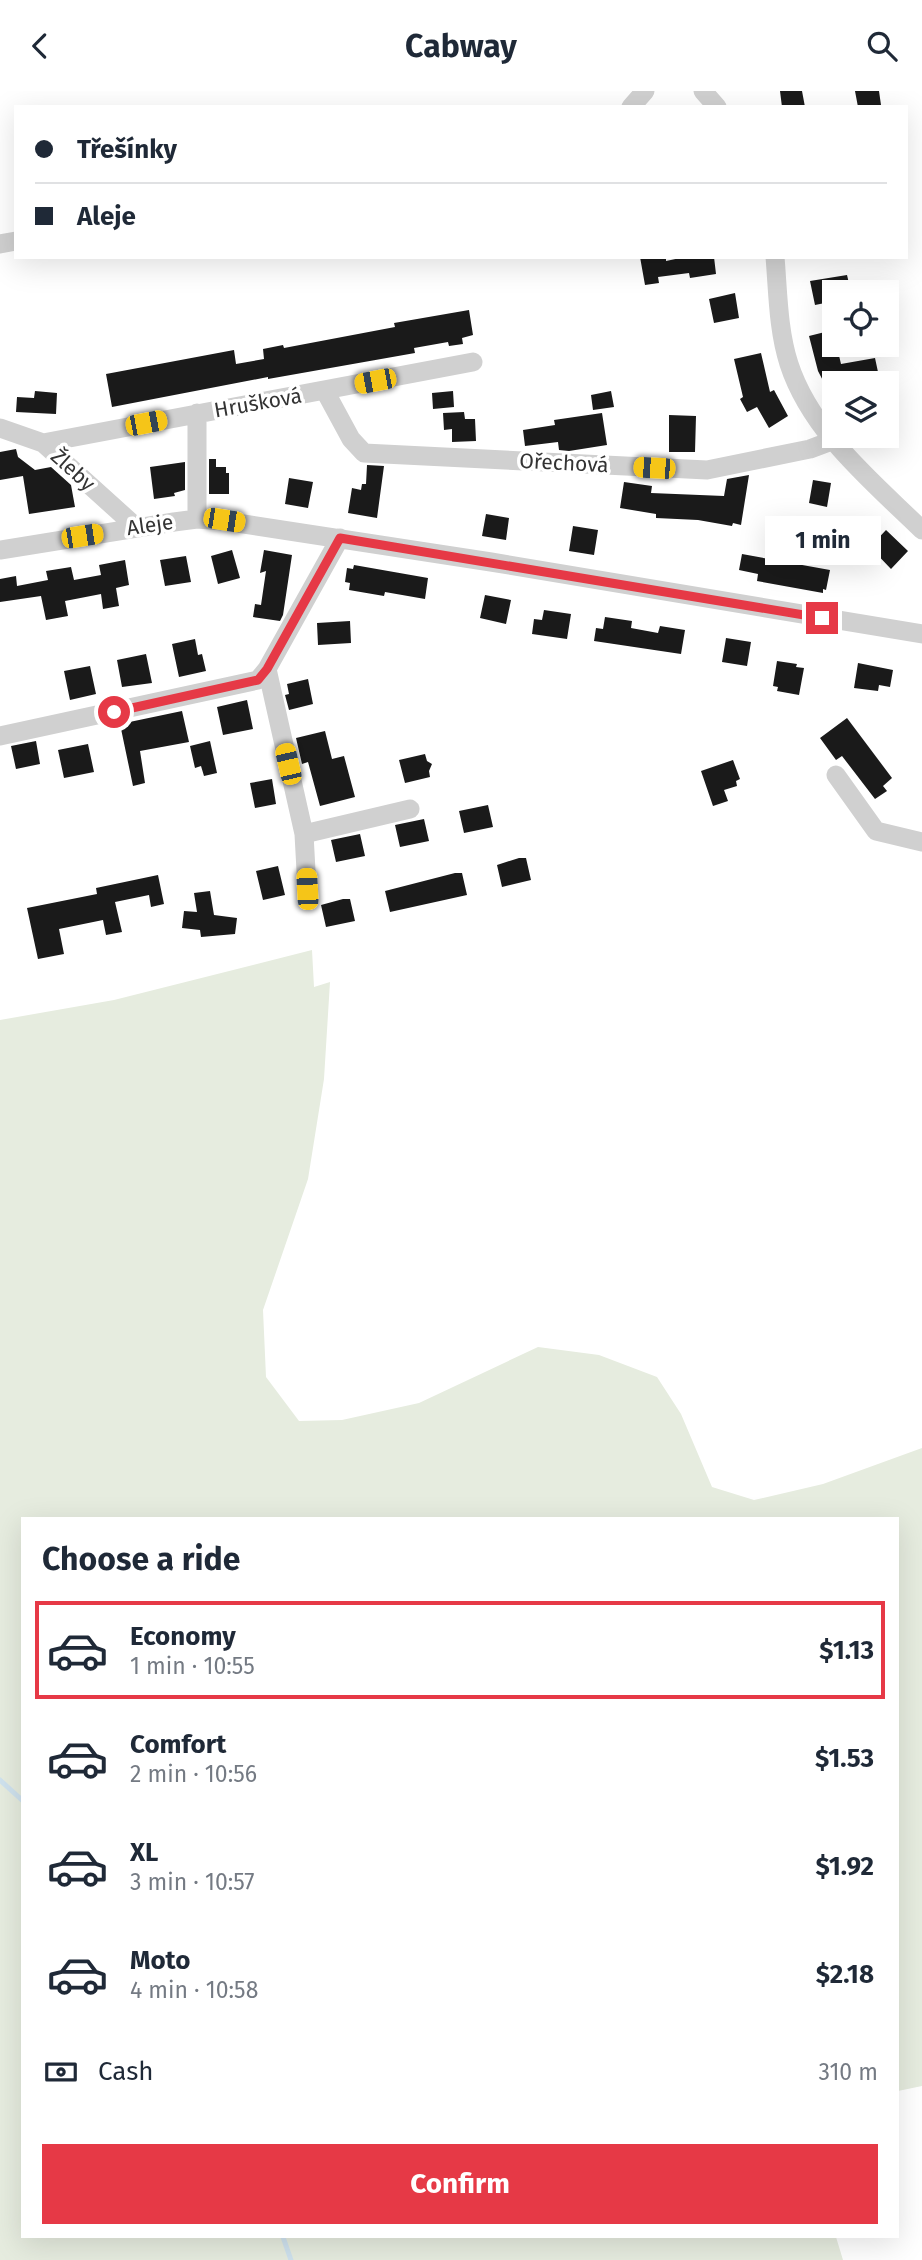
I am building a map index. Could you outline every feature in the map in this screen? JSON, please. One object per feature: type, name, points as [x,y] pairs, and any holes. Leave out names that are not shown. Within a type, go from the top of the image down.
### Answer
[{"type":"street","points":[[633,105],[645,91]]},
{"type":"street","points":[[704,91],[715,105]]},
{"type":"street","points":[[775,259],[788,361],[806,401],[822,423]]},
{"type":"street","name":"Hrušková","points":[[43,443],[473,362]]},
{"type":"street","name":"Ořechová","points":[[325,391],[351,439],[364,453],[706,470],[822,444]]},
{"type":"street","points":[[197,413],[197,519]]},
{"type":"street","name":"Žleby","points":[[0,428],[43,443],[136,527]]},
{"type":"street","points":[[842,448],[922,530]]},
{"type":"street","name":"Aleje","points":[[0,550],[136,527],[197,519],[224,520],[922,634]]},
{"type":"street","points":[[0,736],[258,680],[267,669],[340,538]]},
{"type":"street","points":[[267,669],[304,834],[307,889]]},
{"type":"street","points":[[836,775],[876,831],[922,842]]},
{"type":"street","points":[[304,834],[410,809]]},
{"type":"shaded area","points":[[312,950],[314,987],[330,982],[324,1079],[308,1179],[263,1310],[266,1377],[299,1421],[342,1420],[419,1403],[538,1347],[599,1355],[657,1377],[681,1414],[712,1487],[754,1500],[823,1484],[922,1448],[922,2086],[899,2091],[899,1517],[21,1517],[21,2238],[836,2238],[843,2260],[0,2260],[0,1020],[114,1000]]},
{"type":"building","points":[[780,91],[802,91],[805,105],[782,105]]},
{"type":"building","points":[[855,91],[879,91],[881,105],[858,105]]},
{"type":"building","points":[[640,259],[714,259],[716,274],[690,278],[689,273],[658,277],[659,283],[645,285]]},
{"type":"building","points":[[847,275],[848,280],[822,280],[822,304],[815,305],[810,281]]},
{"type":"building","points":[[735,293],[739,318],[714,323],[709,299]]},
{"type":"building","points":[[469,310],[473,335],[462,338],[463,344],[449,346],[448,342],[414,348],[415,353],[268,377],[112,407],[106,374],[234,350],[236,364],[264,359],[263,349],[283,345],[284,348],[395,327],[394,323]]},
{"type":"building","points":[[822,333],[822,357],[839,357],[841,364],[875,358],[878,371],[822,371],[822,379],[809,336]]},
{"type":"building","points":[[761,353],[770,392],[774,390],[788,416],[769,428],[757,407],[747,412],[740,399],[743,397],[734,359]]},
{"type":"building","points":[[35,391],[57,393],[56,414],[16,412],[17,397],[34,398]]},
{"type":"building","points":[[453,391],[454,407],[433,409],[432,393]]},
{"type":"building","points":[[611,391],[614,407],[593,410],[591,395]]},
{"type":"building","points":[[464,412],[465,419],[475,419],[476,441],[452,442],[452,429],[444,430],[443,413]]},
{"type":"building","points":[[602,413],[607,445],[569,451],[559,450],[558,442],[525,446],[523,430],[555,425],[554,420]]},
{"type":"building","points":[[669,415],[696,416],[695,452],[669,452]]},
{"type":"building","points":[[16,449],[18,457],[35,470],[51,467],[71,485],[75,507],[29,514],[23,476],[0,480],[0,452]]},
{"type":"building","points":[[209,459],[216,459],[216,467],[226,467],[226,473],[229,473],[229,494],[209,494]]},
{"type":"building","points":[[185,462],[185,490],[174,493],[175,496],[154,499],[150,467]]},
{"type":"building","points":[[367,465],[384,466],[377,518],[348,513],[352,488],[361,490],[362,484],[366,484]]},
{"type":"building","points":[[749,475],[741,525],[656,518],[656,514],[620,508],[624,482],[652,486],[651,493],[724,496],[727,479]]},
{"type":"building","points":[[289,478],[313,482],[308,508],[285,504]]},
{"type":"building","points":[[813,480],[831,483],[827,507],[809,503]]},
{"type":"building","points":[[486,514],[509,518],[506,540],[482,536]]},
{"type":"building","points":[[573,526],[598,530],[594,555],[569,551]]},
{"type":"building","points":[[886,530],[908,551],[891,569],[870,547]]},
{"type":"building","points":[[232,550],[240,578],[218,584],[211,556]]},
{"type":"building","points":[[264,550],[292,555],[280,621],[253,617],[255,604],[261,605],[266,571],[260,573]]},
{"type":"building","points":[[742,554],[830,570],[826,590],[823,589],[823,593],[757,581],[758,574],[739,570]]},
{"type":"building","points":[[186,556],[191,582],[165,586],[160,560]]},
{"type":"building","points":[[125,560],[129,585],[116,588],[119,606],[103,609],[101,594],[65,601],[68,616],[46,620],[41,596],[0,602],[0,579],[16,576],[17,586],[48,580],[46,571],[71,567],[74,580],[101,575],[99,565]]},
{"type":"building","points":[[354,565],[428,578],[425,599],[385,592],[384,596],[349,590],[350,583],[345,582],[347,568],[353,569]]},
{"type":"building","points":[[485,595],[511,600],[506,624],[480,618]]},
{"type":"building","points":[[544,610],[571,614],[567,639],[532,634],[534,619],[542,620]]},
{"type":"building","points":[[605,617],[632,621],[631,628],[658,633],[660,626],[685,630],[681,654],[594,641],[596,628],[603,629]]},
{"type":"building","points":[[350,621],[351,643],[318,645],[317,623]]},
{"type":"building","points":[[726,638],[751,642],[747,666],[722,662]]},
{"type":"building","points":[[195,639],[198,655],[202,654],[206,671],[179,677],[172,644]]},
{"type":"building","points":[[146,654],[152,683],[122,687],[117,660]]},
{"type":"building","points":[[777,661],[797,664],[796,667],[804,668],[799,695],[777,691],[778,687],[773,686]]},
{"type":"building","points":[[858,663],[893,670],[890,687],[879,685],[878,691],[854,688]]},
{"type":"building","points":[[90,666],[96,694],[70,700],[64,671]]},
{"type":"building","points":[[308,679],[313,704],[289,710],[285,695],[289,694],[287,684]]},
{"type":"building","points":[[247,700],[253,729],[223,735],[217,707]]},
{"type":"building","points":[[182,711],[189,742],[140,751],[145,783],[133,786],[120,724]]},
{"type":"building","points":[[847,718],[892,778],[883,786],[887,791],[875,799],[842,756],[836,760],[820,738]]},
{"type":"building","points":[[325,731],[332,759],[344,756],[355,797],[320,806],[308,762],[302,764],[296,738]]},
{"type":"building","points":[[36,741],[40,764],[16,769],[11,746]]},
{"type":"building","points":[[210,741],[217,773],[204,776],[201,766],[195,768],[190,746]]},
{"type":"building","points":[[88,744],[94,772],[64,778],[58,750]]},
{"type":"building","points":[[425,754],[427,761],[432,764],[430,777],[405,783],[399,760]]},
{"type":"building","points":[[733,760],[740,779],[736,781],[737,786],[724,790],[728,801],[713,806],[701,771]]},
{"type":"building","points":[[272,779],[276,804],[255,808],[250,783]]},
{"type":"building","points":[[488,805],[493,827],[464,833],[459,811]]},
{"type":"building","points":[[424,819],[429,841],[400,847],[395,825]]},
{"type":"building","points":[[360,834],[365,856],[336,862],[331,840]]},
{"type":"building","points":[[526,858],[531,880],[502,887],[497,865]]},
{"type":"building","points":[[278,866],[285,895],[263,900],[256,871]]},
{"type":"building","points":[[462,873],[467,895],[390,912],[385,891]]},
{"type":"building","points":[[158,875],[164,904],[151,907],[149,895],[115,902],[122,932],[106,935],[103,920],[59,929],[64,954],[38,959],[27,908],[97,894],[96,888]]},
{"type":"building","points":[[210,891],[214,915],[237,918],[235,934],[201,937],[200,930],[182,928],[184,911],[197,912],[194,893]]},
{"type":"building","points":[[350,899],[355,921],[326,927],[321,905]]},
{"type":"waterway","points":[[0,1780],[21,1799]]},
{"type":"waterway","points":[[283,2238],[291,2260]]},
{"type":"route","points":[[114,712],[258,680],[267,669],[340,538],[822,618]]}]
